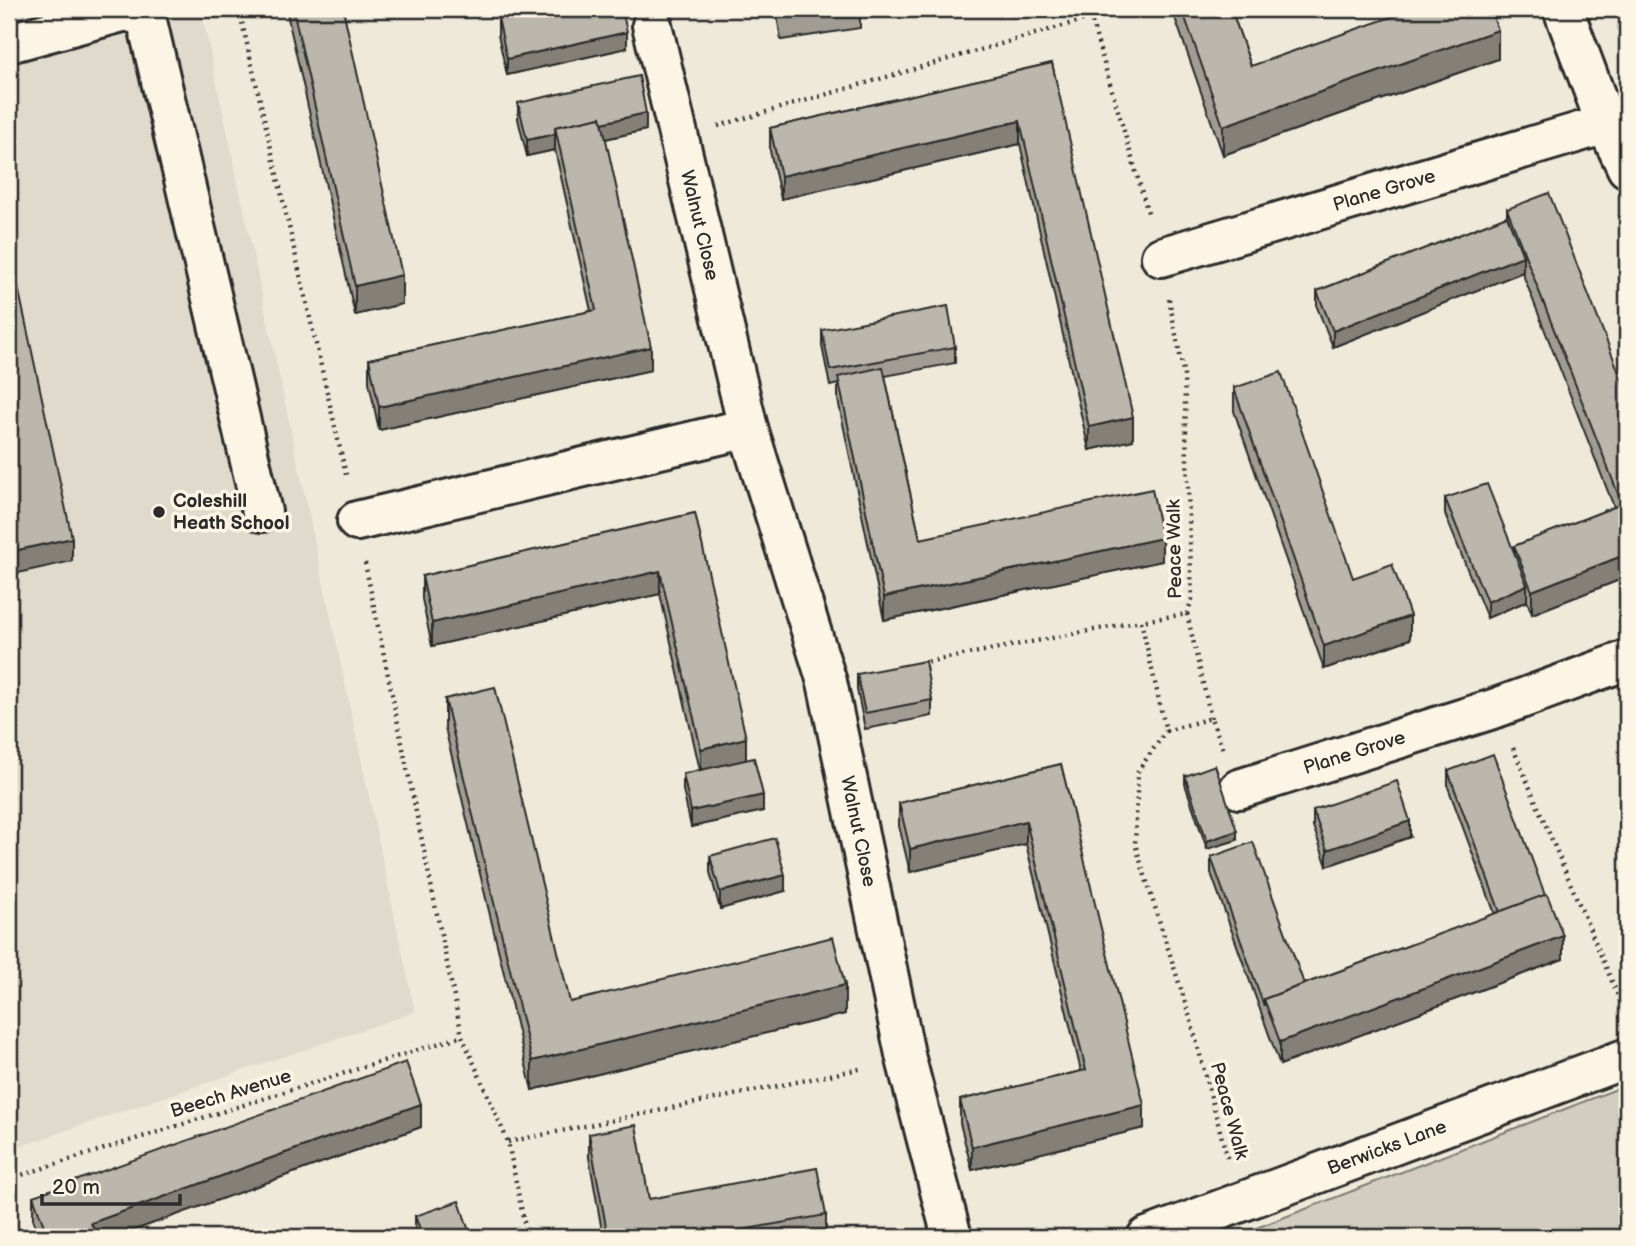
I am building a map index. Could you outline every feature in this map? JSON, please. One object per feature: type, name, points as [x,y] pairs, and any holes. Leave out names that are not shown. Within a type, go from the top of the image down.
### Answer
[{"type":"street","points":[[1563,9],[1606,124],[1627,168]]},
{"type":"street","points":[[9,43],[126,11],[146,17],[262,512]]},
{"type":"street","name":"Walnut Close","points":[[652,25],[748,429],[827,681],[906,1059],[953,1237]]},
{"type":"street","name":"Plane Grove","points":[[1161,257],[1606,124]]},
{"type":"street","points":[[357,522],[748,429]]},
{"type":"street","name":"Plane Grove","points":[[1239,789],[1496,708],[1627,660]]},
{"type":"street","name":"Berwicks Lane","points":[[1147,1237],[1627,1058]]},
{"type":"path","points":[[239,9],[357,522],[462,1036],[508,1142],[527,1237]]},
{"type":"path","name":"Peace Walk","points":[[909,666],[1187,614],[1192,599],[1184,376],[1161,257],[1087,9]]},
{"type":"path","points":[[680,136],[1090,18]]},
{"type":"path","points":[[1187,614],[1211,718],[1239,789]]},
{"type":"path","points":[[1141,621],[1166,731],[1211,718]]},
{"type":"path","points":[[1496,708],[1627,1018]]},
{"type":"path","name":"Peace Walk","points":[[1166,731],[1138,771],[1135,844],[1191,1021],[1239,1202]]},
{"type":"path","name":"Beech Avenue","points":[[9,1179],[462,1036]]},
{"type":"path","points":[[508,1142],[906,1059]]},
{"type":"shaded area","name":"Coleshill Heath School","points":[[25,9],[201,9],[415,1012],[9,1150],[9,12]]},
{"type":"shaded area","points":[[1627,1085],[1627,1237],[1233,1237]]},
{"type":"building","points":[[293,9],[343,9],[402,275],[355,286]]},
{"type":"building","points":[[542,9],[622,9],[627,32],[507,59],[498,18]]},
{"type":"building","points":[[780,9],[835,9],[781,17]]},
{"type":"building","points":[[1182,9],[1231,9],[1251,66],[1414,9],[1490,9],[1498,30],[1223,126]]},
{"type":"building","points":[[1052,63],[1133,417],[1089,427],[1020,121],[781,176],[770,128]]},
{"type":"building","points":[[639,76],[646,113],[602,123],[601,117],[555,127],[555,134],[527,140],[518,103]]},
{"type":"building","points":[[601,117],[651,347],[379,407],[369,359],[596,310],[555,127]]},
{"type":"building","points":[[1549,193],[1627,393],[1627,554],[1532,591],[1514,546],[1622,504],[1507,209]]},
{"type":"building","points":[[1507,216],[1523,256],[1333,331],[1317,291]]},
{"type":"building","points":[[9,245],[72,538],[9,552]]},
{"type":"building","points":[[948,306],[955,347],[830,370],[822,330]]},
{"type":"building","points":[[883,367],[920,539],[1152,489],[1162,538],[884,597],[838,377]]},
{"type":"building","points":[[1281,372],[1353,578],[1392,564],[1410,616],[1324,646],[1234,388]]},
{"type":"building","points":[[1487,484],[1527,585],[1487,602],[1445,498]]},
{"type":"building","points":[[695,513],[746,738],[701,749],[660,571],[432,623],[422,576]]},
{"type":"building","points":[[925,661],[932,700],[865,713],[857,674]]},
{"type":"building","points":[[495,687],[570,1002],[833,937],[845,985],[532,1061],[445,699]]},
{"type":"building","points":[[1493,754],[1545,895],[1500,912],[1448,771]]},
{"type":"building","points":[[754,758],[763,795],[691,811],[683,774]]},
{"type":"building","points":[[1061,764],[1144,1105],[972,1147],[960,1100],[1086,1070],[1026,821],[910,849],[899,803]]},
{"type":"building","points":[[1215,765],[1237,831],[1207,841],[1185,776]]},
{"type":"building","points":[[1397,781],[1410,821],[1327,850],[1313,810]]},
{"type":"building","points":[[775,838],[785,875],[720,892],[710,856]]},
{"type":"building","points":[[1253,842],[1304,984],[1264,999],[1264,1006],[1211,857]]},
{"type":"building","points":[[1547,894],[1563,936],[1280,1042],[1264,999]]},
{"type":"building","points":[[406,1062],[421,1104],[91,1223],[97,1237],[48,1237],[33,1196]]},
{"type":"building","points":[[636,1125],[649,1199],[817,1168],[826,1215],[702,1237],[608,1237],[589,1134]]},
{"type":"building","points":[[459,1201],[471,1237],[423,1237],[415,1216]]},
{"type":"place","name":"Coleshill Heath School","points":[[159,512]]}]
